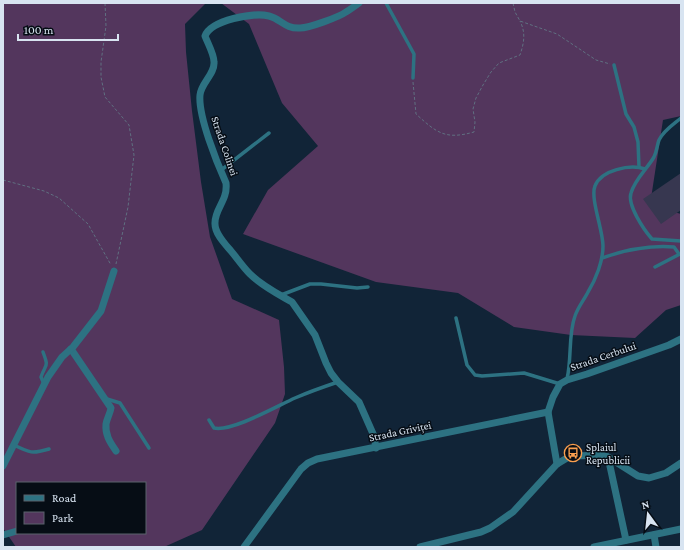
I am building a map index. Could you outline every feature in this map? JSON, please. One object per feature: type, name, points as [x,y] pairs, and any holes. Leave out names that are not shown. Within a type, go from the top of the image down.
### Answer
[{"type":"street","name":"Strada Colinei","points":[[359,3],[345,13],[302,28],[292,29],[271,16],[260,15],[228,20],[217,25],[207,32],[205,36],[215,63],[202,87],[200,96],[201,111],[206,129],[226,183],[227,190],[216,219],[215,225],[217,233],[251,275],[292,302],[304,318],[315,335],[326,363],[338,382],[359,402],[374,436],[376,448]]},
{"type":"street","points":[[3,466],[54,367],[85,334],[102,310],[114,271]]},
{"type":"street","name":"Strada Cerbului","points":[[564,382],[663,347],[681,339]]},
{"type":"street","points":[[71,349],[110,408],[110,415],[106,422],[106,434],[116,451]]},
{"type":"street","points":[[557,464],[548,412],[553,397],[564,382]]},
{"type":"street","name":"Strada Griviței","points":[[244,547],[271,512],[287,487],[305,465],[317,460],[548,412]]},
{"type":"street","points":[[420,547],[481,532],[494,525],[513,512],[557,464],[567,458],[575,456],[602,455],[608,457],[638,476],[649,478],[666,473],[681,463]]},
{"type":"street","points":[[608,457],[626,540]]},
{"type":"street","points":[[594,547],[681,529]]},
{"type":"street","points":[[3,535],[16,531]]},
{"type":"street","points":[[654,535],[656,547]]},
{"type":"lane","points":[[386,3],[414,54],[413,78]]},
{"type":"lane","points":[[614,65],[626,114],[634,127],[638,142],[640,167]]},
{"type":"lane","points":[[681,118],[662,135],[655,155],[630,194],[635,213],[652,239],[681,241]]},
{"type":"lane","points":[[220,170],[269,133]]},
{"type":"lane","points":[[456,318],[467,365],[475,374],[482,376],[524,373],[564,382],[570,367],[572,326],[575,314],[589,290],[602,258],[602,232],[594,202],[594,187],[605,175],[617,170],[630,166],[645,169]]},
{"type":"lane","points":[[602,258],[629,249],[660,247],[674,247],[680,254],[654,267]]},
{"type":"lane","points":[[281,295],[310,284],[357,288],[368,287]]},
{"type":"lane","points":[[43,352],[47,363],[41,377],[44,385]]},
{"type":"lane","points":[[210,420],[214,428],[227,427],[259,416],[306,393],[338,382]]},
{"type":"lane","points":[[104,398],[120,403],[149,448]]},
{"type":"lane","points":[[14,445],[35,453],[50,449]]},
{"type":"path","points":[[105,3],[106,26],[101,62],[102,84],[105,97],[129,125],[134,155],[128,207],[121,247],[114,271]]},
{"type":"path","points":[[413,78],[413,99],[416,114],[429,127],[451,136],[474,132],[475,122],[473,109],[476,98],[483,85],[499,63],[520,55],[524,42],[524,28],[515,12],[513,3]]},
{"type":"path","points":[[520,21],[557,34],[596,60],[614,65]]},
{"type":"path","points":[[3,180],[44,190],[59,198],[88,224],[114,271]]},
{"type":"green space","points":[[3,3],[206,3],[185,24],[186,52],[192,111],[210,237],[232,299],[279,320],[285,394],[275,423],[202,530],[164,547],[16,547],[3,528]]},
{"type":"green space","points":[[221,3],[681,3],[681,116],[663,120],[650,205],[681,214],[681,305],[666,310],[635,338],[571,335],[514,327],[458,293],[376,282],[243,234],[268,190],[318,146],[282,103],[249,24]]},
{"type":"building","points":[[681,173],[681,210],[661,224],[643,199]]},
{"type":"place","name":"Splaiul Republicii","points":[[573,453]]}]
